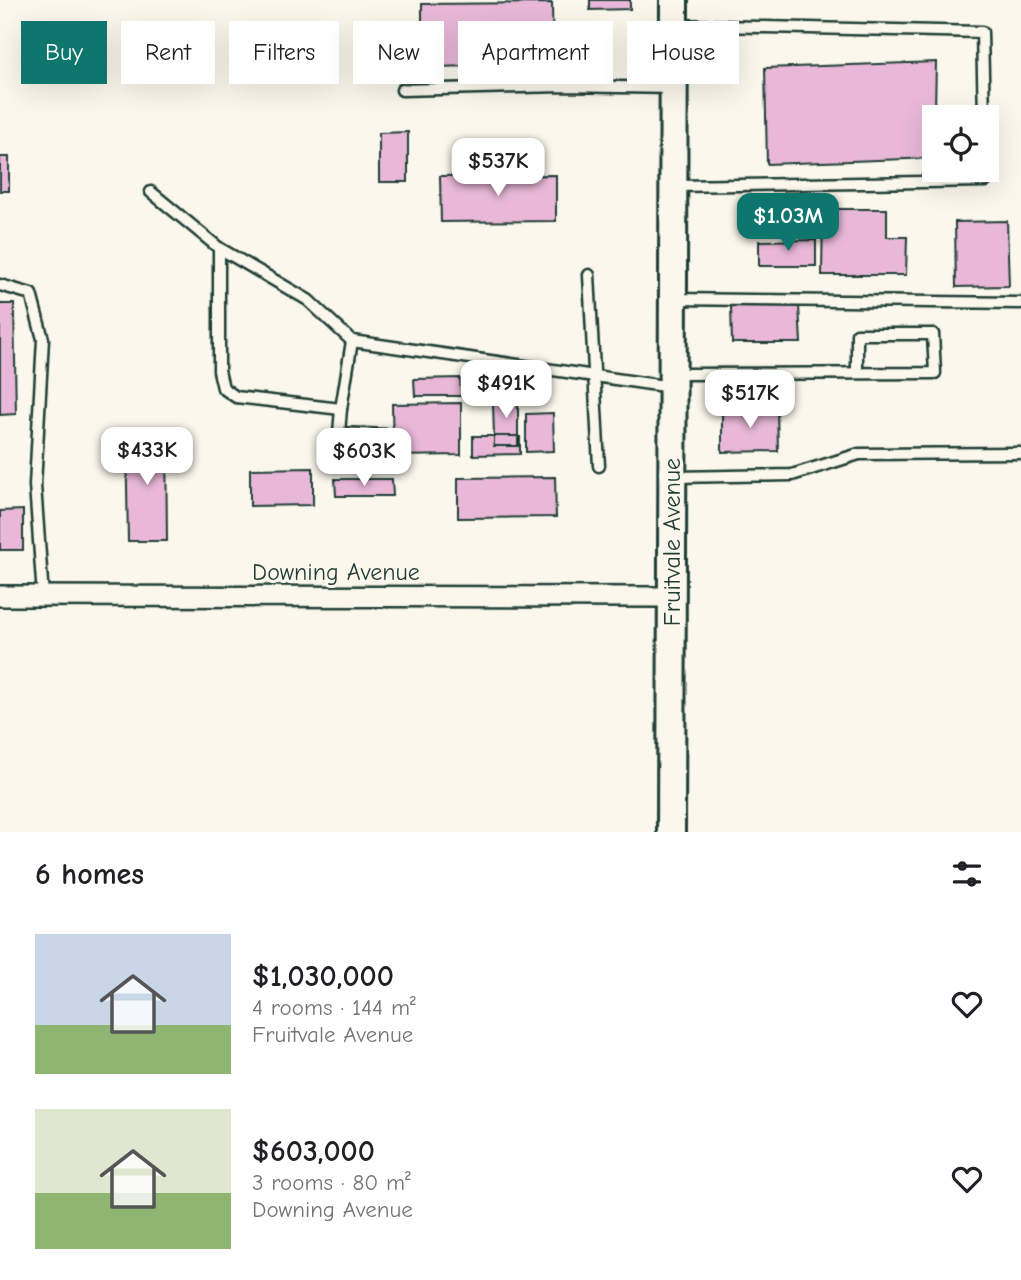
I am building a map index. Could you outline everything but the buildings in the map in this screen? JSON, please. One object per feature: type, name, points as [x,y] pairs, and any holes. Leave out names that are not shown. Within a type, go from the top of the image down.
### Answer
[{"type":"main road","name":"Fruitvale Avenue","points":[[671,832],[674,13]]},
{"type":"street","name":"Downing Avenue","points":[[0,596],[672,597]]},
{"type":"lane","points":[[674,13],[982,32],[985,105]]},
{"type":"lane","points":[[402,90],[564,86],[674,88]]},
{"type":"lane","points":[[674,186],[924,182]]},
{"type":"lane","points":[[151,192],[219,248],[308,300],[352,341],[594,378],[671,381],[857,373],[934,373],[933,334],[857,334],[857,373]]},
{"type":"lane","points":[[219,248],[219,371],[223,388],[236,397],[341,409]]},
{"type":"lane","points":[[589,275],[599,466]]},
{"type":"lane","points":[[0,285],[31,294],[43,339],[35,485],[43,597]]},
{"type":"lane","points":[[672,299],[1021,303]]},
{"type":"lane","points":[[352,341],[338,433],[386,435]]},
{"type":"lane","points":[[673,477],[792,475],[859,454],[1021,453]]}]
